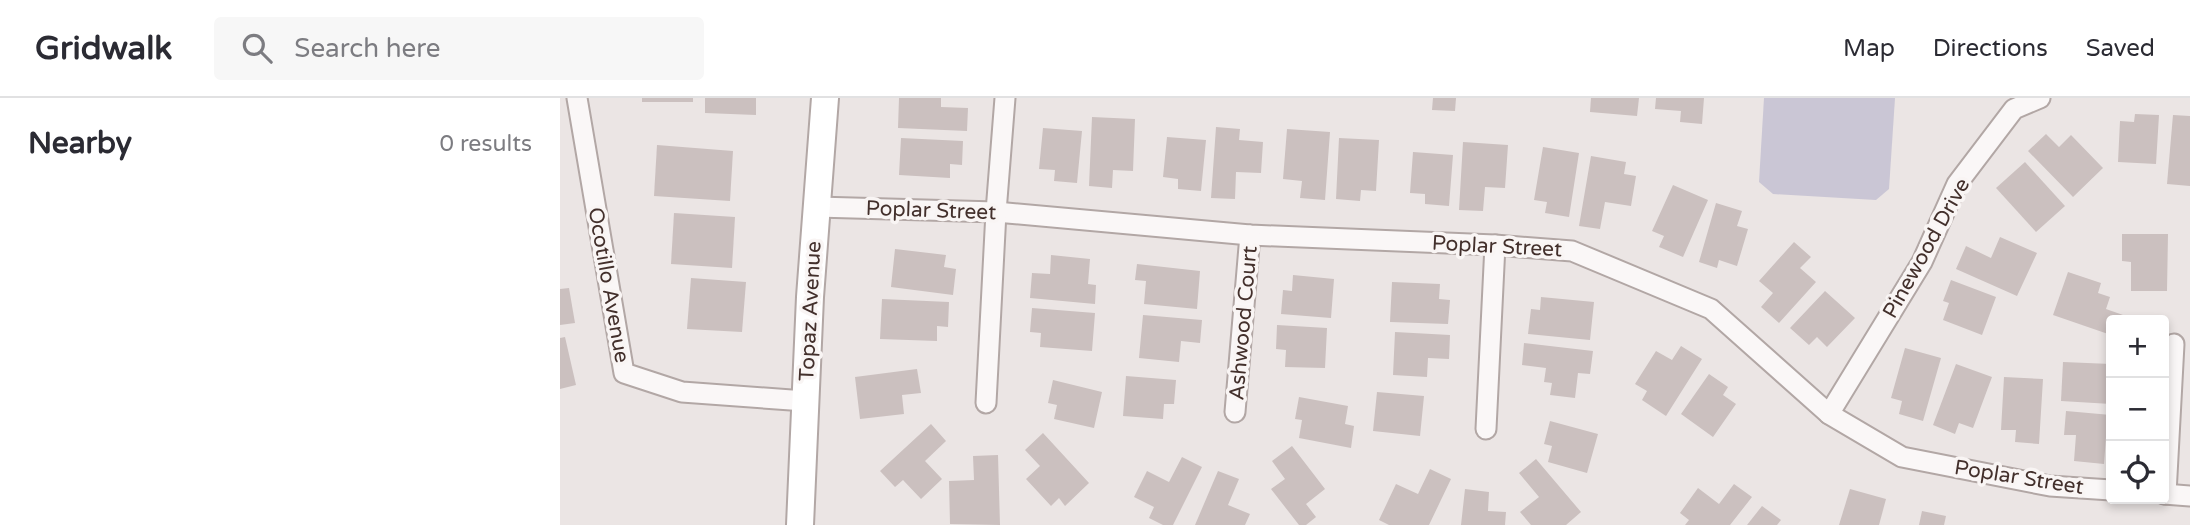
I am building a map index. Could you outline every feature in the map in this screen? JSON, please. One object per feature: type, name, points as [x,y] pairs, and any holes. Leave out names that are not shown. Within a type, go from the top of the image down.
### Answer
[{"type":"street","name":"Ocotillo Avenue","points":[[576,98],[624,373],[682,392],[805,401]]},
{"type":"street","name":"Topaz Avenue","points":[[800,525],[810,297],[825,98]]},
{"type":"street","points":[[986,403],[1005,98]]},
{"type":"street","name":"Pinewood Drive","points":[[1829,414],[1922,262],[1957,184],[2009,104],[2040,98]]},
{"type":"street","name":"Poplar Street","points":[[817,207],[996,212],[1250,235],[1495,245],[1573,251],[1711,309],[1829,414],[1902,457],[2050,486],[2106,490]]},
{"type":"street","name":"Ashwood Court","points":[[1235,412],[1250,235]]},
{"type":"street","points":[[1486,429],[1495,245]]},
{"type":"street","points":[[2168,441],[2174,345]]},
{"type":"street","points":[[2169,494],[2190,496]]},
{"type":"shaded area","points":[[1764,98],[1895,98],[1889,189],[1876,200],[1773,194],[1759,182]]},
{"type":"building","points":[[642,98],[693,98],[693,102],[642,102]]},
{"type":"building","points":[[705,98],[756,98],[756,115],[705,113]]},
{"type":"building","points":[[899,98],[941,98],[941,107],[968,108],[967,131],[898,128]]},
{"type":"building","points":[[1433,98],[1456,98],[1455,111],[1432,110]]},
{"type":"building","points":[[1591,98],[1639,98],[1637,116],[1590,112]]},
{"type":"building","points":[[1656,98],[1704,98],[1702,124],[1680,122],[1681,111],[1655,109]]},
{"type":"building","points":[[2135,114],[2159,115],[2156,164],[2118,162],[2120,121],[2134,122]]},
{"type":"building","points":[[2173,115],[2190,116],[2190,186],[2167,184]]},
{"type":"building","points":[[1092,117],[1135,119],[1133,171],[1113,170],[1112,188],[1089,186]]},
{"type":"building","points":[[1216,127],[1240,129],[1239,140],[1263,142],[1261,173],[1236,172],[1235,199],[1211,198]]},
{"type":"building","points":[[1043,128],[1082,131],[1077,183],[1054,181],[1055,170],[1039,169]]},
{"type":"building","points":[[1287,129],[1330,132],[1325,200],[1300,198],[1302,181],[1283,179]]},
{"type":"building","points":[[2046,134],[2059,147],[2071,135],[2103,168],[2073,197],[2028,151]]},
{"type":"building","points":[[1167,137],[1206,140],[1201,191],[1178,189],[1178,179],[1163,177]]},
{"type":"building","points":[[901,138],[963,141],[962,165],[950,164],[950,178],[899,175]]},
{"type":"building","points":[[1339,138],[1379,140],[1376,191],[1361,190],[1360,201],[1336,199]]},
{"type":"building","points":[[1463,142],[1508,145],[1505,188],[1485,187],[1483,211],[1459,210]]},
{"type":"building","points":[[657,145],[733,151],[730,201],[654,196]]},
{"type":"building","points":[[1543,147],[1579,153],[1569,217],[1545,213],[1547,202],[1534,200]]},
{"type":"building","points":[[1413,152],[1453,155],[1449,206],[1425,204],[1425,194],[1410,193]]},
{"type":"building","points":[[1591,156],[1626,162],[1624,174],[1636,176],[1631,206],[1605,202],[1600,229],[1579,226]]},
{"type":"building","points":[[2025,162],[2065,206],[2036,232],[1996,188]]},
{"type":"building","points":[[1673,185],[1708,200],[1683,257],[1659,247],[1664,236],[1652,231]]},
{"type":"building","points":[[1716,203],[1742,211],[1737,226],[1748,229],[1737,266],[1719,260],[1717,268],[1699,262]]},
{"type":"building","points":[[674,213],[735,217],[732,268],[671,264]]},
{"type":"building","points":[[2122,234],[2168,234],[2167,291],[2131,291],[2131,262],[2122,261]]},
{"type":"building","points":[[2000,237],[2037,253],[2017,296],[1956,269],[1966,246],[1991,258]]},
{"type":"building","points":[[1794,242],[1811,257],[1800,268],[1816,282],[1779,323],[1761,307],[1773,293],[1759,281]]},
{"type":"building","points":[[895,249],[946,255],[944,267],[956,269],[953,295],[891,287]]},
{"type":"building","points":[[1051,255],[1090,259],[1088,284],[1096,285],[1095,304],[1030,298],[1032,273],[1050,274]]},
{"type":"building","points":[[1137,264],[1200,271],[1197,309],[1144,304],[1146,281],[1135,280]]},
{"type":"building","points":[[2068,272],[2101,283],[2098,293],[2110,297],[2106,309],[2123,315],[2106,315],[2106,333],[2053,315]]},
{"type":"building","points":[[1293,275],[1334,279],[1331,318],[1281,314],[1283,290],[1292,291]]},
{"type":"building","points":[[691,278],[746,282],[742,332],[687,329]]},
{"type":"building","points":[[1951,280],[1996,297],[1982,335],[1943,320],[1949,303],[1943,301]]},
{"type":"building","points":[[1392,282],[1440,284],[1439,299],[1450,300],[1448,324],[1390,322]]},
{"type":"building","points":[[569,288],[575,323],[560,325],[560,289]]},
{"type":"building","points":[[1825,291],[1855,318],[1827,347],[1817,337],[1809,345],[1790,328]]},
{"type":"building","points":[[1541,297],[1594,302],[1590,340],[1528,334],[1531,309],[1540,310]]},
{"type":"building","points":[[882,299],[949,302],[948,327],[937,326],[937,341],[880,339]]},
{"type":"building","points":[[1032,308],[1095,313],[1092,351],[1040,347],[1041,333],[1030,332]]},
{"type":"building","points":[[1143,315],[1202,320],[1200,343],[1181,341],[1179,362],[1139,358]]},
{"type":"building","points":[[1277,325],[1327,328],[1325,368],[1285,367],[1286,350],[1276,349]]},
{"type":"building","points":[[1395,332],[1450,335],[1449,359],[1428,358],[1427,377],[1393,375]]},
{"type":"building","points":[[565,337],[576,385],[560,389],[560,338]]},
{"type":"building","points":[[1524,343],[1593,351],[1590,374],[1578,373],[1575,398],[1550,395],[1552,383],[1544,382],[1546,368],[1522,365]]},
{"type":"building","points":[[1681,346],[1702,359],[1666,416],[1642,400],[1647,391],[1635,384],[1656,351],[1672,360]]},
{"type":"building","points":[[1905,348],[1941,358],[1923,421],[1899,414],[1902,401],[1891,398]]},
{"type":"building","points":[[2063,362],[2106,364],[2106,404],[2061,401]]},
{"type":"building","points":[[1956,364],[1992,377],[1973,428],[1959,423],[1955,434],[1933,425]]},
{"type":"building","points":[[917,369],[921,393],[902,395],[904,414],[860,419],[855,377]]},
{"type":"building","points":[[1709,374],[1728,387],[1723,395],[1736,404],[1713,437],[1681,414]]},
{"type":"building","points":[[1126,376],[1176,380],[1174,404],[1164,404],[1163,419],[1123,416]]},
{"type":"building","points":[[2004,377],[2043,379],[2039,444],[2015,442],[2016,430],[2001,430]]},
{"type":"building","points":[[1053,380],[1102,392],[1094,428],[1054,419],[1057,405],[1048,403]]},
{"type":"building","points":[[1377,392],[1424,396],[1420,436],[1373,431]]},
{"type":"building","points":[[1299,397],[1348,406],[1345,424],[1354,426],[1351,448],[1299,438],[1302,420],[1295,419]]},
{"type":"building","points":[[2066,411],[2106,415],[2104,464],[2074,461],[2076,435],[2064,435]]},
{"type":"building","points":[[1550,421],[1598,434],[1587,473],[1548,462],[1552,446],[1544,444]]},
{"type":"building","points":[[931,424],[946,441],[925,461],[942,479],[921,499],[903,480],[895,487],[880,471]]},
{"type":"building","points":[[1043,433],[1089,483],[1065,506],[1059,498],[1051,506],[1026,479],[1040,466],[1025,450]]},
{"type":"building","points":[[1292,446],[1325,489],[1306,504],[1316,517],[1306,525],[1299,525],[1271,489],[1285,479],[1272,461]]},
{"type":"building","points":[[998,455],[1000,525],[950,524],[949,481],[974,480],[973,456]]},
{"type":"building","points":[[1182,457],[1202,467],[1173,525],[1163,525],[1149,518],[1154,507],[1134,497],[1147,471],[1169,482]]},
{"type":"building","points":[[1536,459],[1581,512],[1566,525],[1531,525],[1520,512],[1539,497],[1519,473]]},
{"type":"building","points":[[1430,469],[1451,479],[1429,525],[1389,525],[1379,520],[1396,484],[1418,494]]},
{"type":"building","points":[[1218,471],[1239,479],[1228,505],[1250,514],[1245,525],[1195,525]]},
{"type":"building","points":[[1734,484],[1752,497],[1730,525],[1685,525],[1689,520],[1680,513],[1698,488],[1719,504]]},
{"type":"building","points":[[1465,489],[1489,492],[1488,511],[1506,512],[1505,525],[1461,525]]},
{"type":"building","points":[[1850,489],[1886,499],[1879,525],[1839,525]]},
{"type":"building","points":[[1762,506],[1781,520],[1777,525],[1747,525]]},
{"type":"building","points":[[1922,511],[1946,516],[1944,525],[1919,525]]}]
